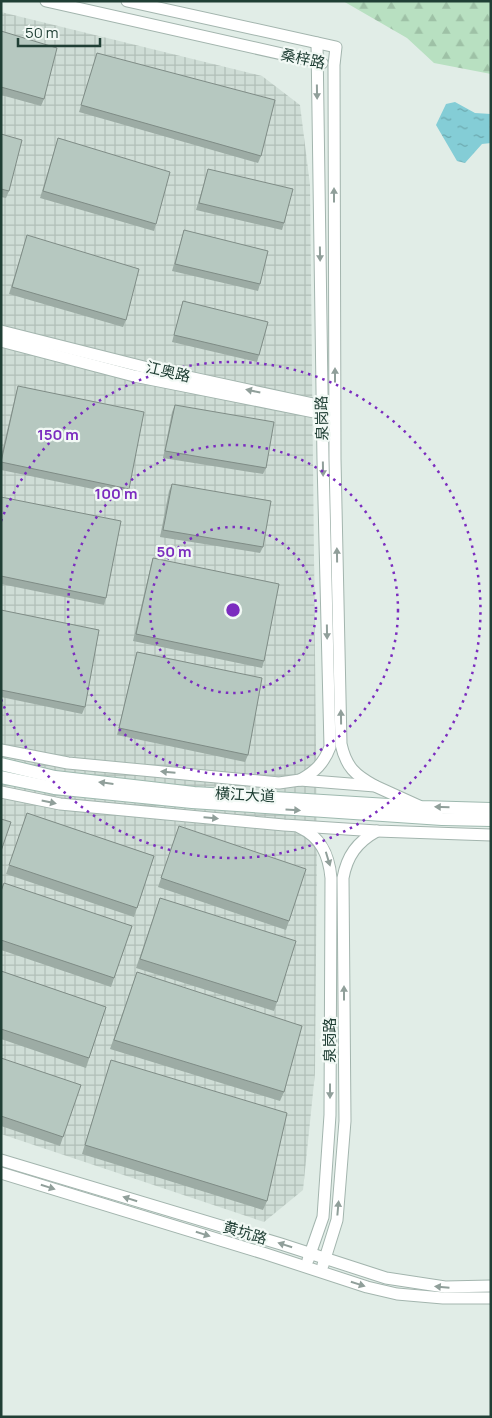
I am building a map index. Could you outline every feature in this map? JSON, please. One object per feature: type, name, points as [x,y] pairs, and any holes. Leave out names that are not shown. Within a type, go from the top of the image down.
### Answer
[{"type":"main road","name":"横江大道","points":[[1,764],[55,776],[267,802],[408,817],[491,820]]},
{"type":"main road","name":"横江大道","points":[[1,777],[54,788],[267,802],[491,808]]},
{"type":"street","name":"桑梓路","points":[[46,1],[334,65],[336,48],[127,1]]},
{"type":"street","name":"泉岗路","points":[[317,43],[322,410],[336,744],[352,770],[375,786]]},
{"type":"street","name":"泉岗路","points":[[300,780],[312,774],[318,768],[336,744],[334,65]]},
{"type":"street","name":"江奥路","points":[[1,331],[322,410]]},
{"type":"street","name":"江奥路","points":[[1,341],[134,376],[335,411]]},
{"type":"street","points":[[1,750],[68,763],[265,782],[279,783],[300,780],[375,786],[421,807]]},
{"type":"street","points":[[265,782],[269,823]]},
{"type":"street","points":[[1,792],[60,804],[295,826],[491,835]]},
{"type":"street","points":[[408,817],[408,832]]},
{"type":"street","name":"泉岗路","points":[[295,826],[309,832],[324,848],[330,867],[331,878],[330,1115],[323,1217],[305,1266]]},
{"type":"street","name":"泉岗路","points":[[321,1272],[337,1220],[345,1121],[343,878],[348,859],[353,851],[367,837],[377,831]]},
{"type":"street","points":[[331,878],[343,878]]},
{"type":"street","name":"黄坑路","points":[[1,1160],[386,1278],[445,1288],[491,1286]]},
{"type":"street","name":"黄坑路","points":[[1,1173],[305,1266],[367,1287],[397,1294],[443,1298],[491,1298]]},
{"type":"shaded area","points":[[1,12],[262,76],[300,105],[310,185],[317,839],[315,1073],[303,1190],[264,1222],[1,1134]]},
{"type":"green space","points":[[343,1],[491,1],[491,74],[434,63],[407,38]]},
{"type":"water","points":[[455,102],[475,113],[491,114],[491,143],[482,144],[465,163],[457,161],[436,125],[446,104]]},
{"type":"building","points":[[1,31],[57,48],[44,99],[1,87]]},
{"type":"building","points":[[97,53],[275,100],[261,156],[81,105]]},
{"type":"building","points":[[1,134],[22,140],[9,191],[1,189]]},
{"type":"building","points":[[58,138],[170,172],[156,224],[43,191]]},
{"type":"building","points":[[208,169],[293,189],[284,223],[199,203]]},
{"type":"building","points":[[184,230],[268,251],[260,284],[175,264]]},
{"type":"building","points":[[27,235],[139,269],[126,320],[12,287]]},
{"type":"building","points":[[183,301],[268,322],[259,355],[174,335]]},
{"type":"building","points":[[18,386],[144,412],[129,489],[1,462]]},
{"type":"building","points":[[175,405],[274,422],[266,468],[165,451]]},
{"type":"building","points":[[172,484],[271,501],[263,547],[163,530]]},
{"type":"building","points":[[1,497],[121,521],[106,598],[1,576]]},
{"type":"building","points":[[153,558],[279,584],[264,661],[136,634]]},
{"type":"building","points":[[1,610],[99,630],[85,707],[1,690]]},
{"type":"building","points":[[137,652],[262,678],[248,755],[119,728]]},
{"type":"building","points":[[27,813],[154,856],[137,908],[9,865]]},
{"type":"building","points":[[1,819],[11,822],[1,851]]},
{"type":"building","points":[[179,826],[306,869],[289,921],[161,878]]},
{"type":"building","points":[[4,883],[132,926],[114,978],[1,940],[1,891]]},
{"type":"building","points":[[160,898],[296,941],[277,1002],[140,959]]},
{"type":"building","points":[[1,971],[106,1007],[89,1058],[1,1029]]},
{"type":"building","points":[[137,972],[302,1026],[284,1092],[114,1040]]},
{"type":"building","points":[[1,1058],[81,1085],[63,1137],[1,1116]]},
{"type":"building","points":[[111,1060],[287,1113],[267,1201],[85,1145]]}]
